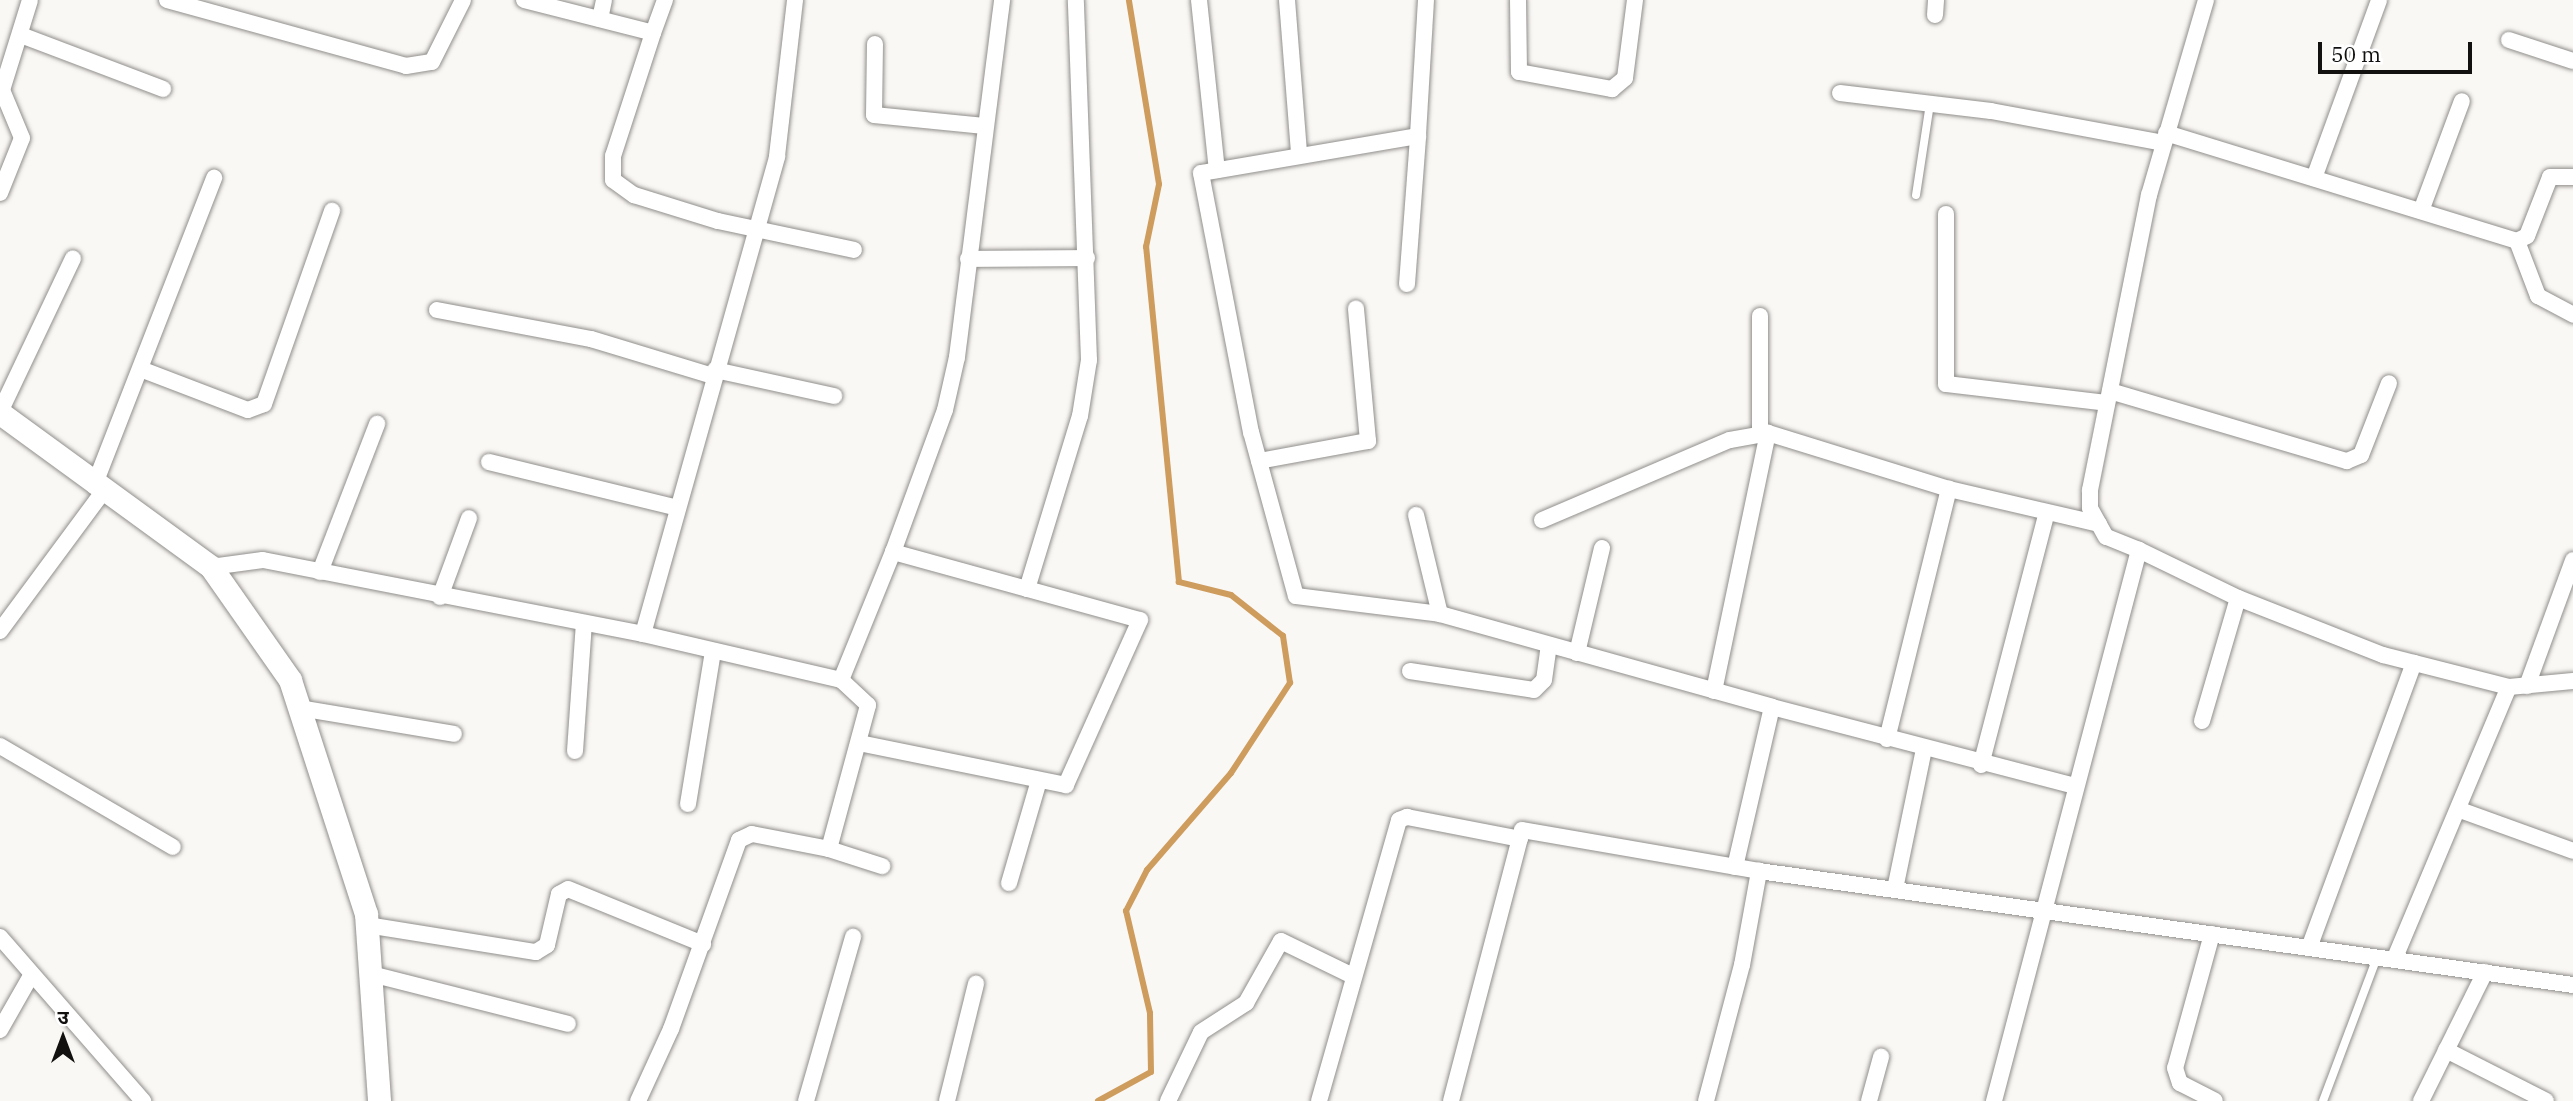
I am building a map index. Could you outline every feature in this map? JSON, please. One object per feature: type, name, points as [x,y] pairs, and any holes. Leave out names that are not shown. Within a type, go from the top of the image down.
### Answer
[{"type":"street","points":[[0,193],[22,138],[5,102],[2,77],[21,35],[30,0]]},
{"type":"street","points":[[167,0],[406,66],[432,62],[463,0]]},
{"type":"street","points":[[524,0],[653,33]]},
{"type":"street","points":[[600,19],[604,0]]},
{"type":"street","points":[[665,0],[613,156],[613,180],[634,195],[755,229],[853,250]]},
{"type":"street","points":[[643,634],[777,156],[795,0]]},
{"type":"street","points":[[841,680],[893,552],[945,410],[1002,0]]},
{"type":"street","points":[[1027,589],[1086,385],[1087,258],[1076,0]]},
{"type":"street","points":[[1199,0],[1217,170]]},
{"type":"street","points":[[1287,0],[1299,154]]},
{"type":"street","points":[[1406,284],[1426,0]]},
{"type":"street","points":[[1518,0],[1519,72],[1612,89],[1625,78],[1635,0]]},
{"type":"street","points":[[2206,0],[2164,138],[2090,489],[2099,524],[2106,537],[2238,598],[2414,663],[2509,687],[2573,681]]},
{"type":"street","points":[[2314,178],[2379,0]]},
{"type":"street","points":[[21,35],[163,89]]},
{"type":"street","points":[[2509,40],[2573,61]]},
{"type":"street","points":[[875,44],[874,115],[984,126]]},
{"type":"street","points":[[1840,93],[2164,138],[2314,178],[2517,241],[2528,236],[2550,177],[2573,177]]},
{"type":"street","points":[[2421,211],[2462,101]]},
{"type":"street","points":[[1418,136],[1299,154],[1201,173],[1259,461],[1296,596],[1440,614],[1981,765],[2076,786]]},
{"type":"street","points":[[0,631],[98,489],[214,178]]},
{"type":"street","points":[[143,370],[248,410],[264,404],[332,211]]},
{"type":"street","points":[[1946,214],[1946,384],[2109,397],[2347,461],[2361,455],[2389,383]]},
{"type":"street","points":[[2517,241],[2539,296],[2573,315]]},
{"type":"street","points":[[73,258],[0,412],[98,489],[211,567],[290,680],[367,925],[379,1101]]},
{"type":"street","points":[[968,259],[1087,258]]},
{"type":"street","points":[[1259,461],[1368,441],[1356,309]]},
{"type":"street","points":[[437,310],[591,339],[714,373],[834,397]]},
{"type":"street","points":[[1714,691],[1764,433],[1760,316]]},
{"type":"street","points":[[320,572],[377,424]]},
{"type":"street","points":[[1542,520],[1764,433],[1949,489],[2099,524]]},
{"type":"street","points":[[489,462],[677,508]]},
{"type":"street","points":[[1887,739],[1949,489]]},
{"type":"street","points":[[1981,765],[2047,512]]},
{"type":"street","points":[[1416,515],[1440,614]]},
{"type":"street","points":[[440,597],[469,518]]},
{"type":"street","points":[[1577,653],[1602,548]]},
{"type":"street","points":[[1994,1101],[2139,550]]},
{"type":"street","points":[[860,743],[1038,784],[1066,785],[1075,776],[1140,620],[893,552]]},
{"type":"street","points":[[211,567],[263,559],[440,597],[643,634],[841,680],[867,697],[860,743],[830,849]]},
{"type":"street","points":[[2527,685],[2573,560]]},
{"type":"street","points":[[2202,721],[2238,598]]},
{"type":"street","points":[[575,751],[584,623]]},
{"type":"street","points":[[1410,671],[1534,690],[1544,680],[1549,645]]},
{"type":"street","points":[[688,804],[713,651]]},
{"type":"street","points":[[2309,948],[2414,663]]},
{"type":"street","points":[[2394,960],[2509,687]]},
{"type":"street","points":[[1735,867],[1772,707]]},
{"type":"street","points":[[299,708],[454,734]]},
{"type":"street","points":[[0,746],[173,846]]},
{"type":"street","points":[[1895,889],[1924,749]]},
{"type":"street","points":[[1009,883],[1038,784]]},
{"type":"street","points":[[2459,810],[2573,851]]},
{"type":"street","points":[[1320,1101],[1399,820],[1520,839]]},
{"type":"street","points":[[1451,1101],[1522,830],[1759,871],[2043,908],[2573,985]]},
{"type":"street","points":[[638,1101],[703,944],[743,835],[830,849],[882,866]]},
{"type":"street","points":[[1706,1101],[1742,965],[1759,871]]},
{"type":"street","points":[[367,925],[536,951],[547,945],[559,894],[568,889],[703,944]]},
{"type":"street","points":[[2212,934],[2175,1068],[2180,1083],[2215,1101]]},
{"type":"street","points":[[0,937],[143,1101]]},
{"type":"street","points":[[806,1101],[853,937]]},
{"type":"street","points":[[1168,1101],[1201,1032],[1247,1003],[1281,941],[1353,976]]},
{"type":"street","points":[[2421,1101],[2485,972]]},
{"type":"street","points":[[0,1030],[32,974]]},
{"type":"street","points":[[371,974],[568,1024]]},
{"type":"street","points":[[947,1101],[976,984]]},
{"type":"street","points":[[2446,1050],[2546,1101]]},
{"type":"street","points":[[1869,1101],[1881,1057]]},
{"type":"lane","points":[[1916,195],[1930,104]]},
{"type":"lane","points":[[2323,1101],[2377,957]]},
{"type":"waterway","points":[[1098,1101],[1151,1072],[1150,1013],[1126,911],[1147,870],[1231,773],[1290,683],[1283,636],[1231,595],[1179,582],[1146,247],[1159,184],[1129,0]]}]
